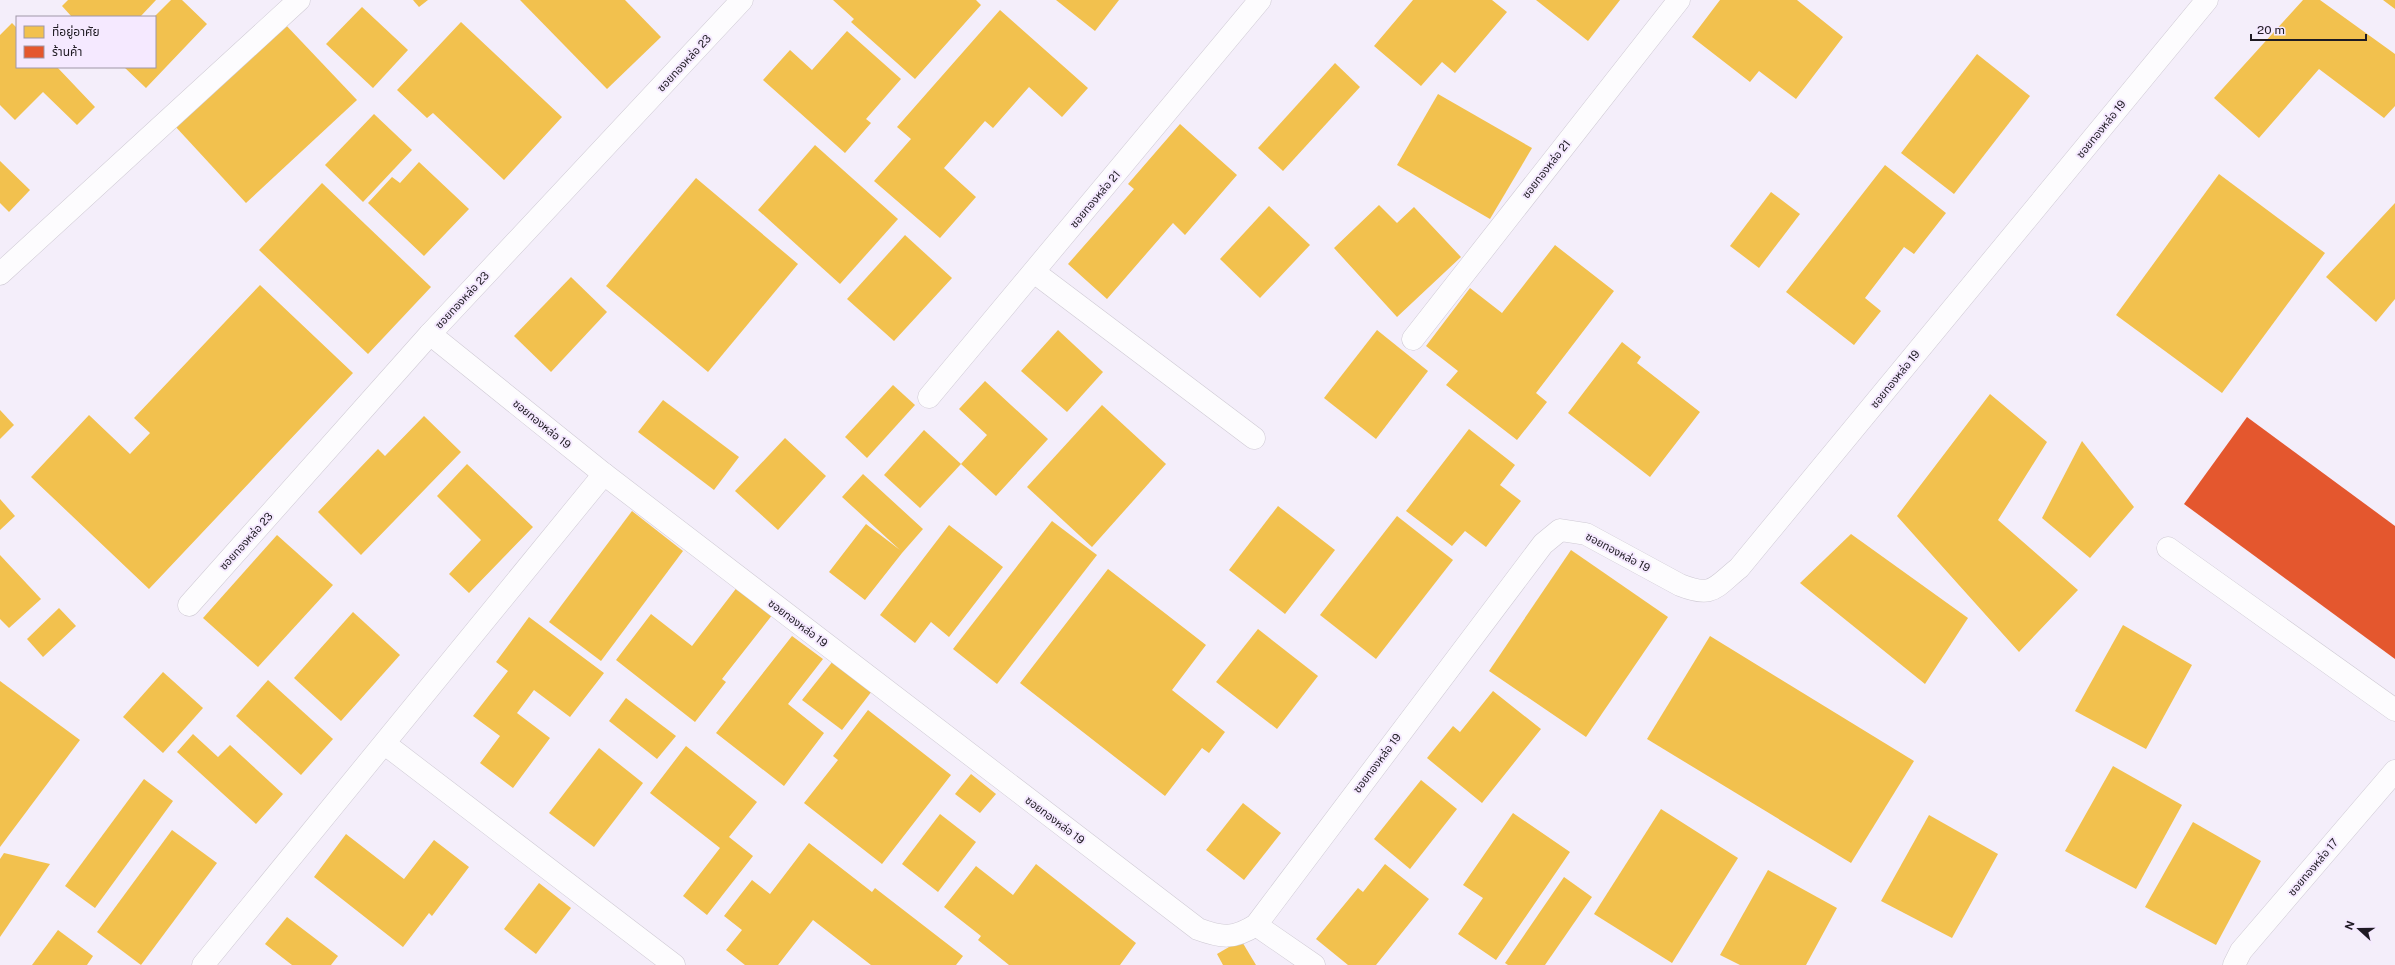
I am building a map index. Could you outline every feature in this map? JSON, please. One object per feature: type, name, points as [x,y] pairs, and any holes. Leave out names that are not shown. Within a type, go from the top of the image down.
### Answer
[{"type":"street","points":[[0,274],[299,0]]},
{"type":"street","name":"ซอยทองหล่อ 23","points":[[189,605],[430,334],[742,0]]},
{"type":"street","name":"ซอยทองหล่อ 21","points":[[929,397],[1260,0]]},
{"type":"street","name":"ซอยทองหล่อ 21","points":[[1413,339],[1679,0]]},
{"type":"street","name":"ซอยทองหล่อ 19","points":[[430,334],[604,474],[1198,929],[1211,934],[1227,936],[1240,935],[1256,925],[1543,544],[1560,530],[1586,534],[1680,585],[1704,593],[1715,588],[1739,568],[2207,0]]},
{"type":"street","points":[[1034,272],[1254,438]]},
{"type":"street","points":[[203,965],[604,474]]},
{"type":"street","points":[[2168,548],[2395,710]]},
{"type":"street","points":[[385,744],[674,965]]},
{"type":"street","name":"ซอยทองหล่อ 17","points":[[2234,965],[2241,951],[2395,770]]},
{"type":"street","points":[[1256,925],[1314,965]]},
{"type":"building: ที่อยู่อาศัย","points":[[68,0],[156,0],[141,16],[71,16],[62,6]]},
{"type":"building: ที่อยู่อาศัย","points":[[171,0],[182,0],[207,24],[146,88],[125,68],[156,68],[155,16]]},
{"type":"building: ที่อยู่อาศัย","points":[[413,0],[428,0],[419,7]]},
{"type":"building: ที่อยู่อาศัย","points":[[520,0],[625,0],[661,37],[607,89]]},
{"type":"building: ที่อยู่อาศัย","points":[[833,0],[976,0],[981,5],[915,79],[851,22],[854,19]]},
{"type":"building: ที่อยู่อาศัย","points":[[1056,0],[1119,0],[1095,31]]},
{"type":"building: ที่อยู่อาศัย","points":[[1413,0],[1492,0],[1507,12],[1455,73],[1442,62],[1421,86],[1374,46]]},
{"type":"building: ที่อยู่อาศัย","points":[[1536,0],[1620,0],[1588,41]]},
{"type":"building: ที่อยู่อาศัย","points":[[1720,0],[1797,0],[1843,37],[1796,99],[1759,71],[1750,82],[1692,37]]},
{"type":"building: ที่อยู่อาศัย","points":[[2303,0],[2320,0],[2395,54],[2395,106],[2384,118],[2319,69],[2259,138],[2214,98]]},
{"type":"building: ที่อยู่อาศัย","points":[[2383,0],[2395,0],[2395,9]]},
{"type":"building: ที่อยู่อาศัย","points":[[362,7],[408,50],[373,88],[326,44]]},
{"type":"building: ที่อยู่อาศัย","points":[[1000,10],[1088,88],[1062,117],[1029,87],[993,128],[985,121],[944,168],[976,197],[940,238],[874,181],[911,139],[897,127]]},
{"type":"building: ที่อยู่อาศัย","points":[[283,22],[357,100],[246,203],[174,125]]},
{"type":"building: ที่อยู่อาศัย","points":[[461,22],[562,117],[504,180],[433,113],[427,118],[397,90]]},
{"type":"building: ที่อยู่อาศัย","points":[[12,23],[16,27],[16,68],[58,68],[95,107],[77,125],[43,92],[15,120],[0,105],[0,35]]},
{"type":"building: ที่อยู่อาศัย","points":[[847,31],[901,79],[866,119],[871,123],[845,153],[763,80],[790,50],[812,70]]},
{"type":"building: ที่อยู่อาศัย","points":[[1977,54],[2030,96],[1954,194],[1901,153]]},
{"type":"building: ที่อยู่อาศัย","points":[[1335,63],[1360,87],[1283,171],[1258,148]]},
{"type":"building: ที่อยู่อาศัย","points":[[1438,94],[1532,148],[1490,219],[1397,165]]},
{"type":"building: ที่อยู่อาศัย","points":[[374,114],[412,150],[363,202],[325,165]]},
{"type":"building: ที่อยู่อาศัย","points":[[1180,124],[1237,175],[1185,235],[1173,223],[1107,299],[1068,264],[1134,189],[1128,184]]},
{"type":"building: ที่อยู่อาศัย","points":[[815,145],[898,219],[840,284],[758,210]]},
{"type":"building: ที่อยู่อาศัย","points":[[0,161],[30,190],[9,212],[0,203]]},
{"type":"building: ที่อยู่อาศัย","points":[[419,162],[469,209],[424,256],[368,203],[392,177],[400,183]]},
{"type":"building: ที่อยู่อาศัย","points":[[1885,165],[1946,213],[1914,254],[1904,247],[1865,298],[1881,311],[1854,345],[1786,292]]},
{"type":"building: ที่อยู่อาศัย","points":[[2219,174],[2325,253],[2222,393],[2116,315]]},
{"type":"building: ที่อยู่อาศัย","points":[[696,178],[798,264],[708,372],[606,286]]},
{"type":"building: ที่อยู่อาศัย","points":[[322,183],[431,287],[368,354],[259,250]]},
{"type":"building: ที่อยู่อาศัย","points":[[1771,192],[1800,214],[1759,268],[1730,246]]},
{"type":"building: ที่อยู่อาศัย","points":[[2395,203],[2395,299],[2376,322],[2326,277]]},
{"type":"building: ที่อยู่อาศัย","points":[[1379,205],[1397,223],[1414,207],[1461,257],[1397,317],[1334,248]]},
{"type":"building: ที่อยู่อาศัย","points":[[1269,206],[1310,245],[1260,298],[1220,259]]},
{"type":"building: ที่อยู่อาศัย","points":[[905,235],[952,278],[894,341],[847,299]]},
{"type":"building: ที่อยู่อาศัย","points":[[1555,245],[1614,291],[1536,393],[1547,402],[1517,440],[1446,385],[1458,371],[1426,346],[1470,288],[1502,313]]},
{"type":"building: ที่อยู่อาศัย","points":[[571,277],[607,312],[551,372],[514,336]]},
{"type":"building: ที่อยู่อาศัย","points":[[260,285],[353,373],[149,589],[31,477],[89,415],[130,454],[150,433],[134,418]]},
{"type":"building: ที่อยู่อาศัย","points":[[1058,330],[1103,372],[1067,412],[1021,371]]},
{"type":"building: ที่อยู่อาศัย","points":[[1377,330],[1428,371],[1376,439],[1324,398]]},
{"type":"building: ที่อยู่อาศัย","points":[[1622,342],[1641,357],[1637,363],[1700,412],[1650,477],[1568,413]]},
{"type":"building: ที่อยู่อาศัย","points":[[985,381],[1048,439],[996,496],[961,464],[987,435],[959,409]]},
{"type":"building: ที่อยู่อาศัย","points":[[893,385],[915,405],[867,458],[845,437]]},
{"type":"building: ที่อยู่อาศัย","points":[[1990,394],[2047,442],[1998,520],[2078,590],[2019,652],[1897,516]]},
{"type":"building: ที่อยู่อาศัย","points":[[663,400],[739,457],[714,490],[638,432]]},
{"type":"building: ที่อยู่อาศัย","points":[[1102,405],[1166,464],[1092,547],[1027,487]]},
{"type":"building: ที่อยู่อาศัย","points":[[0,410],[14,425],[0,439]]},
{"type":"building: ที่อยู่อาศัย","points":[[424,416],[461,452],[361,555],[318,512],[378,449],[385,456]]},
{"type":"building: ที่อยู่อาศัย","points":[[1469,429],[1515,465],[1500,485],[1521,501],[1486,547],[1465,531],[1452,546],[1406,511]]},
{"type":"building: ที่อยู่อาศัย","points":[[924,430],[961,464],[920,508],[884,475]]},
{"type":"building: ที่อยู่อาศัย","points":[[785,438],[826,476],[778,530],[735,491]]},
{"type":"building: ที่อยู่อาศัย","points":[[2082,441],[2134,507],[2090,558],[2042,518]]},
{"type":"building: ที่อยู่อาศัย","points":[[467,464],[533,527],[469,593],[449,574],[481,540],[437,496]]},
{"type":"building: ที่อยู่อาศัย","points":[[863,474],[923,529],[865,600],[829,572],[866,524],[900,550],[842,497]]},
{"type":"building: ที่อยู่อาศัย","points":[[0,499],[15,516],[0,530]]},
{"type":"building: ที่อยู่อาศัย","points":[[1278,506],[1335,550],[1285,614],[1229,570]]},
{"type":"building: ที่อยู่อาศัย","points":[[632,511],[683,551],[601,661],[549,622]]},
{"type":"building: ที่อยู่อาศัย","points":[[1397,516],[1453,560],[1376,659],[1320,615]]},
{"type":"building: ที่อยู่อาศัย","points":[[1052,521],[1097,555],[997,684],[953,649]]},
{"type":"building: ที่อยู่อาศัย","points":[[949,525],[1003,567],[949,637],[931,622],[915,643],[880,615]]},
{"type":"building: ที่อยู่อาศัย","points":[[1851,534],[1968,618],[1925,684],[1800,583]]},
{"type":"building: ที่อยู่อาศัย","points":[[277,535],[333,585],[258,667],[203,618]]},
{"type":"building: ที่อยู่อาศัย","points":[[1571,550],[1668,617],[1586,737],[1489,671]]},
{"type":"building: ที่อยู่อาศัย","points":[[0,555],[41,599],[9,628],[0,619]]},
{"type":"building: ที่อยู่อาศัย","points":[[1108,569],[1206,645],[1172,690],[1225,732],[1209,753],[1202,748],[1165,796],[1020,683]]},
{"type":"building: ที่อยู่อาศัย","points":[[738,586],[773,614],[722,679],[726,682],[695,722],[616,660],[651,614],[692,646]]},
{"type":"building: ที่อยู่อาศัย","points":[[59,608],[76,626],[43,657],[27,639]]},
{"type":"building: ที่อยู่อาศัย","points":[[353,612],[400,655],[341,721],[294,678]]},
{"type":"building: ที่อยู่อาศัย","points":[[529,617],[604,673],[570,717],[534,690],[517,713],[550,738],[513,788],[480,763],[500,736],[473,716],[508,671],[496,662]]},
{"type":"building: ที่อยู่อาศัย","points":[[2123,625],[2192,665],[2146,749],[2075,711]]},
{"type":"building: ที่อยู่อาศัย","points":[[1258,629],[1318,676],[1277,729],[1216,682]]},
{"type":"building: ที่อยู่อาศัย","points":[[792,636],[823,659],[788,704],[824,733],[784,786],[716,733]]},
{"type":"building: ที่อยู่อาศัย","points":[[1710,636],[1914,761],[1851,863],[1647,739]]},
{"type":"building: ที่อยู่อาศัย","points":[[833,661],[872,691],[842,730],[802,700]]},
{"type":"building: ที่อยู่อาศัย","points":[[163,672],[203,708],[163,753],[123,717]]},
{"type":"building: ที่อยู่อาศัย","points":[[268,680],[333,739],[301,775],[236,716]]},
{"type":"building: ที่อยู่อาศัย","points":[[0,681],[80,740],[0,847]]},
{"type":"building: ที่อยู่อาศัย","points":[[1493,691],[1541,729],[1482,803],[1427,758],[1453,726],[1460,732]]},
{"type":"building: ที่อยู่อาศัย","points":[[626,698],[676,736],[657,759],[609,721]]},
{"type":"building: ที่อยู่อาศัย","points":[[868,710],[951,775],[882,864],[804,803],[838,760],[833,756]]},
{"type":"building: ที่อยู่อาศัย","points":[[193,734],[218,757],[230,745],[283,794],[256,824],[177,752]]},
{"type":"building: ที่อยู่อาศัย","points":[[686,746],[757,802],[729,837],[753,856],[707,915],[683,896],[720,848],[650,793]]},
{"type":"building: ที่อยู่อาศัย","points":[[599,748],[643,783],[594,847],[549,813]]},
{"type":"building: ที่อยู่อาศัย","points":[[2113,766],[2182,805],[2136,889],[2065,851]]},
{"type":"building: ที่อยู่อาศัย","points":[[971,774],[996,794],[980,813],[955,794]]},
{"type":"building: ที่อยู่อาศัย","points":[[144,779],[173,801],[95,908],[65,886]]},
{"type":"building: ที่อยู่อาศัย","points":[[1421,780],[1457,809],[1410,869],[1374,839]]},
{"type":"building: ที่อยู่อาศัย","points":[[1243,803],[1281,833],[1244,880],[1206,850]]},
{"type":"building: ที่อยู่อาศัย","points":[[1661,809],[1738,858],[1672,963],[1594,914]]},
{"type":"building: ที่อยู่อาศัย","points":[[1513,813],[1570,852],[1496,960],[1458,934],[1483,898],[1463,885]]},
{"type":"building: ที่อยู่อาศัย","points":[[940,814],[976,842],[938,892],[902,864]]},
{"type":"building: ที่อยู่อาศัย","points":[[1929,815],[1998,854],[1952,938],[1881,901]]},
{"type":"building: ที่อยู่อาศัย","points":[[2193,822],[2261,861],[2216,945],[2145,907]]},
{"type":"building: ที่อยู่อาศัย","points":[[172,830],[217,863],[141,965],[97,932]]},
{"type":"building: ที่อยู่อาศัย","points":[[346,834],[404,879],[434,840],[469,867],[432,916],[429,913],[403,947],[314,877]]},
{"type":"building: ที่อยู่อาศัย","points":[[809,843],[872,892],[875,888],[963,956],[956,965],[871,965],[813,920],[778,965],[745,965],[726,950],[742,930],[724,916],[752,880],[770,894]]},
{"type":"building: ที่อยู่อาศัย","points":[[4,853],[50,864],[0,937],[0,859]]},
{"type":"building: ที่อยู่อาศัย","points":[[1036,864],[1136,943],[1120,965],[1009,965],[978,940],[981,936],[944,907],[976,866],[1013,895]]},
{"type":"building: ที่อยู่อาศัย","points":[[1385,864],[1429,899],[1376,965],[1348,965],[1316,939],[1358,888],[1363,892]]},
{"type":"building: ที่อยู่อาศัย","points":[[1768,870],[1837,908],[1806,965],[1740,965],[1720,955]]},
{"type":"building: ที่อยู่อาศัย","points":[[1564,877],[1592,897],[1545,965],[1508,965],[1505,963]]},
{"type":"building: ที่อยู่อาศัย","points":[[539,883],[571,908],[536,954],[504,929]]},
{"type":"building: ที่อยู่อาศัย","points":[[287,917],[338,956],[331,965],[292,965],[265,944]]},
{"type":"building: ที่อยู่อาศัย","points":[[58,930],[93,956],[87,965],[32,965]]},
{"type":"building: ที่อยู่อาศัย","points":[[1241,940],[1256,965],[1223,965],[1217,954]]},
{"type":"building: ร้านค้า","points":[[2247,417],[2395,526],[2395,659],[2184,504]]}]
